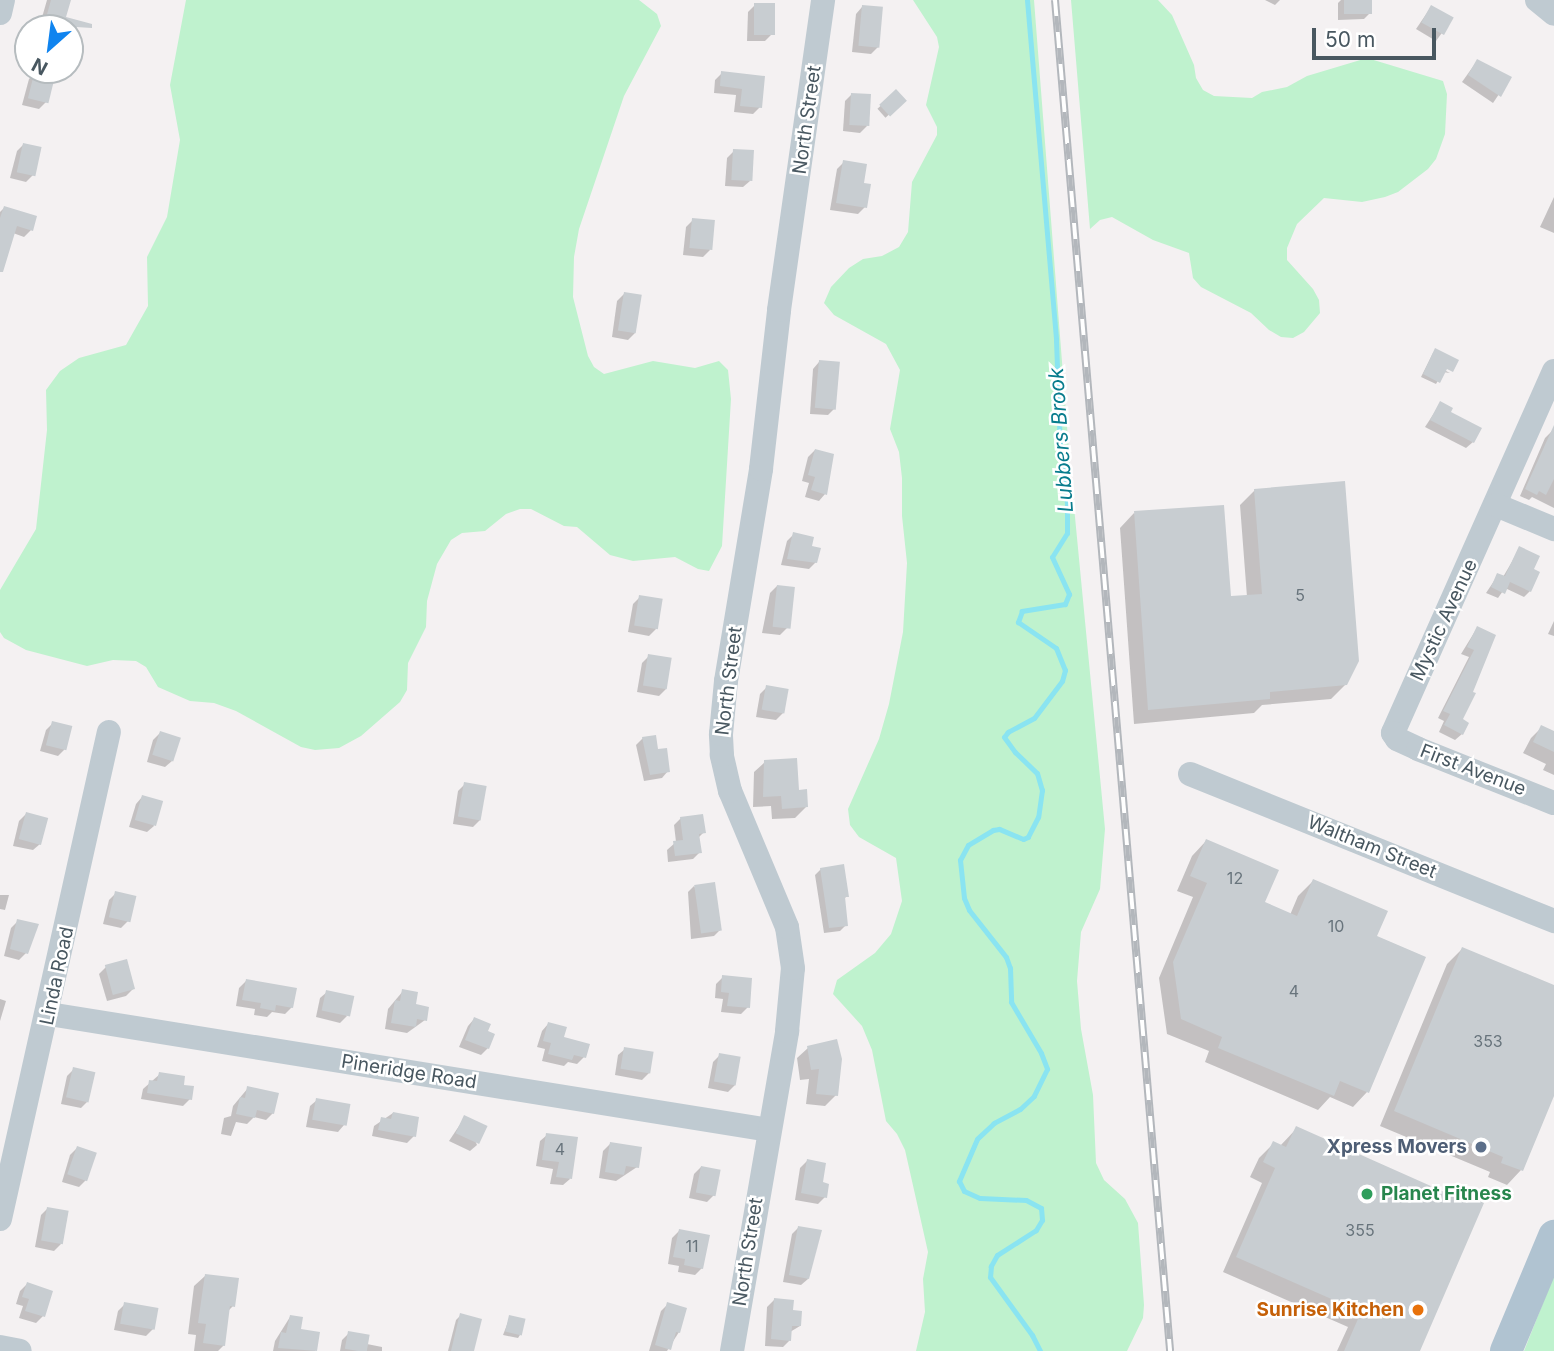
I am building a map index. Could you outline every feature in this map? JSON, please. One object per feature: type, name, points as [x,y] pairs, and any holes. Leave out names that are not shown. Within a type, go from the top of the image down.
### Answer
[{"type":"main road","points":[[1506,1351],[1554,1236]]},
{"type":"street","points":[[0,13],[4,0]]},
{"type":"street","name":"North Street","points":[[732,1351],[789,1011],[791,946],[787,927],[730,791],[722,755],[721,734],[726,681],[761,469],[779,310],[823,0]]},
{"type":"street","points":[[1537,0],[1554,14]]},
{"type":"street","name":"Mystic Avenue","points":[[1394,736],[1394,728],[1554,372]]},
{"type":"street","points":[[1496,505],[1554,529]]},
{"type":"street","name":"Linda Road","points":[[0,1219],[109,732]]},
{"type":"street","name":"First Avenue","points":[[1394,736],[1418,749],[1554,803]]},
{"type":"street","name":"Waltham Street","points":[[1189,774],[1554,921]]},
{"type":"street","name":"Pineridge Road","points":[[48,1014],[769,1130]]},
{"type":"street","points":[[0,1347],[20,1351]]},
{"type":"green space","points":[[186,0],[639,0],[657,14],[661,26],[624,96],[579,229],[574,257],[573,297],[588,356],[594,367],[604,374],[653,361],[695,368],[719,361],[728,370],[731,399],[722,546],[709,571],[698,569],[675,557],[633,561],[610,555],[577,527],[564,526],[531,509],[520,509],[506,514],[485,531],[462,533],[451,540],[437,564],[427,601],[426,627],[408,663],[407,690],[400,702],[361,736],[339,748],[315,750],[301,747],[236,711],[214,703],[190,701],[158,687],[146,667],[136,661],[113,660],[87,666],[26,650],[4,638],[0,632],[0,590],[36,529],[47,430],[46,390],[60,371],[79,358],[126,345],[148,306],[147,257],[167,217],[180,140],[170,85]]},
{"type":"green space","points":[[913,0],[1034,0],[1070,465],[1105,829],[1100,889],[1081,932],[1077,981],[1081,1029],[1093,1095],[1096,1163],[1104,1180],[1125,1199],[1138,1223],[1143,1318],[1127,1351],[916,1351],[925,1312],[923,1279],[928,1252],[905,1150],[886,1121],[872,1050],[862,1026],[833,994],[837,980],[875,953],[891,934],[902,901],[896,858],[859,837],[850,825],[848,809],[879,739],[889,704],[903,632],[907,563],[899,452],[890,429],[900,370],[886,344],[834,315],[824,303],[831,287],[849,268],[863,259],[882,256],[899,247],[908,232],[912,182],[937,135],[937,127],[926,105],[939,47],[937,37]]},
{"type":"green space","points":[[1071,0],[1158,0],[1172,15],[1203,90],[1214,96],[1252,98],[1262,92],[1287,87],[1307,76],[1367,58],[1443,81],[1447,94],[1445,134],[1436,159],[1428,169],[1398,192],[1385,197],[1362,202],[1324,198],[1297,224],[1287,248],[1287,260],[1313,289],[1319,300],[1320,313],[1304,332],[1293,338],[1281,337],[1251,313],[1201,287],[1193,278],[1189,253],[1153,240],[1112,217],[1100,220],[1090,229]]},
{"type":"green space","points":[[1554,1275],[1554,1351],[1524,1351]]},
{"type":"building","points":[[51,0],[71,0],[67,14],[47,14]]},
{"type":"building","points":[[1344,0],[1372,0],[1372,14],[1344,14]]},
{"type":"building","points":[[754,3],[775,3],[775,35],[754,35]]},
{"type":"building","points":[[862,5],[883,7],[879,48],[858,46]]},
{"type":"building","points":[[1431,5],[1454,18],[1444,35],[1421,22]]},
{"type":"building","points":[[84,22],[92,24],[92,28],[84,28]]},
{"type":"building","points":[[1477,59],[1512,77],[1501,97],[1468,75]]},
{"type":"building","points":[[721,71],[765,76],[762,108],[740,106],[742,89],[720,86]]},
{"type":"building","points":[[32,84],[53,84],[48,103],[28,98]]},
{"type":"building","points":[[896,89],[907,101],[890,116],[879,105]]},
{"type":"building","points":[[851,93],[871,94],[869,126],[849,125]]},
{"type":"building","points":[[23,143],[42,147],[35,176],[17,172]]},
{"type":"building","points":[[733,149],[754,150],[752,181],[731,180]]},
{"type":"building","points":[[843,160],[867,164],[864,183],[871,184],[867,208],[836,203]]},
{"type":"building","points":[[4,206],[37,216],[33,231],[17,226],[3,272],[0,272],[0,218]]},
{"type":"building","points":[[692,218],[715,220],[712,250],[689,248]]},
{"type":"building","points":[[624,292],[642,295],[636,333],[618,331]]},
{"type":"building","points":[[1435,348],[1459,360],[1453,372],[1447,369],[1440,383],[1423,374]]},
{"type":"building","points":[[819,360],[840,362],[836,410],[815,408]]},
{"type":"building","points":[[1440,401],[1453,408],[1451,412],[1482,428],[1474,443],[1430,420]]},
{"type":"building","points":[[1554,425],[1554,479],[1546,495],[1539,491],[1537,495],[1525,489]]},
{"type":"building","points":[[815,449],[834,454],[827,495],[811,490],[815,477],[808,475]]},
{"type":"building","points":[[1345,481],[1359,661],[1347,685],[1270,692],[1270,699],[1148,710],[1134,511],[1224,505],[1231,596],[1262,594],[1254,489]]},
{"type":"building","points":[[793,532],[814,537],[812,546],[821,548],[817,563],[787,559]]},
{"type":"building","points":[[1519,546],[1540,556],[1534,569],[1540,572],[1531,592],[1510,582],[1505,594],[1491,587],[1497,573],[1505,576]]},
{"type":"building","points":[[777,585],[795,587],[791,629],[773,627]]},
{"type":"building","points":[[639,595],[663,599],[658,629],[634,626]]},
{"type":"building","points":[[1477,626],[1496,635],[1473,692],[1476,693],[1463,719],[1469,723],[1463,735],[1444,725],[1450,714],[1443,711],[1474,650],[1467,647]]},
{"type":"building","points":[[648,654],[672,658],[667,689],[643,686]]},
{"type":"building","points":[[766,685],[789,689],[784,714],[762,710]]},
{"type":"building","points":[[52,721],[72,726],[66,750],[46,745]]},
{"type":"building","points":[[1541,725],[1554,731],[1554,752],[1533,742]]},
{"type":"building","points":[[160,731],[181,738],[173,762],[152,755]]},
{"type":"building","points":[[656,735],[658,749],[667,748],[670,772],[650,775],[642,737]]},
{"type":"building","points":[[797,758],[799,790],[807,789],[808,807],[782,809],[781,796],[763,797],[764,760]]},
{"type":"building","points":[[464,782],[487,786],[481,820],[458,816]]},
{"type":"building","points":[[142,795],[163,801],[156,826],[135,820]]},
{"type":"building","points":[[26,812],[48,818],[41,845],[19,839]]},
{"type":"building","points":[[703,814],[706,833],[699,834],[702,853],[675,856],[673,841],[683,840],[680,817]]},
{"type":"building","points":[[1206,839],[1279,870],[1265,902],[1297,916],[1313,879],[1388,911],[1377,936],[1426,957],[1369,1093],[1340,1081],[1334,1096],[1218,1048],[1222,1037],[1181,1019],[1173,962],[1207,883],[1190,876]]},
{"type":"building","points":[[844,864],[849,897],[845,897],[848,926],[829,928],[820,868]]},
{"type":"building","points":[[715,882],[722,931],[701,933],[694,885]]},
{"type":"building","points":[[115,891],[136,896],[130,922],[109,917]]},
{"type":"building","points":[[17,919],[39,924],[28,954],[10,949]]},
{"type":"building","points":[[1462,947],[1554,985],[1554,1096],[1523,1171],[1501,1163],[1503,1157],[1394,1111]]},
{"type":"building","points":[[127,959],[135,989],[113,995],[105,965]]},
{"type":"building","points":[[722,975],[752,978],[750,1008],[727,1006],[729,993],[721,992]]},
{"type":"building","points":[[246,979],[297,988],[293,1008],[276,1005],[275,1011],[260,1008],[261,1003],[242,1000]]},
{"type":"building","points":[[402,989],[418,992],[416,1004],[429,1007],[427,1021],[417,1019],[416,1027],[391,1023],[395,1000],[400,1001]]},
{"type":"building","points":[[326,990],[354,996],[350,1017],[322,1011]]},
{"type":"building","points":[[474,1017],[491,1024],[488,1031],[495,1034],[489,1049],[465,1040]]},
{"type":"building","points":[[548,1022],[567,1027],[564,1037],[590,1044],[586,1058],[574,1055],[572,1060],[548,1054],[551,1043],[543,1041]]},
{"type":"building","points":[[837,1039],[842,1059],[838,1096],[816,1094],[819,1069],[811,1070],[807,1046]]},
{"type":"building","points":[[624,1047],[654,1052],[650,1073],[621,1069]]},
{"type":"building","points":[[719,1053],[741,1057],[736,1085],[714,1082]]},
{"type":"building","points":[[73,1067],[95,1072],[88,1102],[66,1097]]},
{"type":"building","points":[[159,1072],[185,1076],[184,1085],[194,1086],[192,1100],[147,1093],[149,1080],[157,1081]]},
{"type":"building","points":[[247,1086],[279,1093],[274,1114],[257,1110],[255,1118],[236,1114],[240,1097],[245,1098]]},
{"type":"building","points":[[316,1098],[350,1104],[347,1126],[312,1120]]},
{"type":"building","points":[[393,1112],[419,1117],[416,1137],[378,1130],[381,1117],[391,1119]]},
{"type":"building","points":[[464,1115],[488,1126],[479,1144],[456,1133]]},
{"type":"building","points":[[1296,1126],[1460,1199],[1462,1193],[1484,1203],[1420,1351],[1344,1351],[1361,1312],[1236,1257],[1275,1168],[1263,1162],[1273,1141],[1286,1147]]},
{"type":"building","points":[[546,1133],[578,1137],[572,1179],[556,1177],[559,1162],[542,1160]]},
{"type":"building","points":[[610,1142],[642,1147],[639,1168],[626,1166],[624,1175],[605,1172]]},
{"type":"building","points":[[77,1146],[97,1153],[87,1181],[67,1174]]},
{"type":"building","points":[[807,1159],[826,1163],[823,1182],[829,1184],[827,1198],[801,1193]]},
{"type":"building","points":[[701,1166],[721,1170],[715,1196],[696,1193]]},
{"type":"building","points":[[47,1207],[69,1211],[63,1244],[41,1240]]},
{"type":"building","points":[[798,1226],[822,1230],[809,1279],[789,1275]]},
{"type":"building","points":[[679,1229],[710,1235],[703,1269],[684,1265],[685,1259],[673,1257]]},
{"type":"building","points":[[205,1274],[239,1278],[235,1307],[230,1306],[225,1346],[203,1343],[206,1324],[198,1323]]},
{"type":"building","points":[[27,1282],[53,1291],[45,1317],[25,1311],[29,1299],[22,1297]]},
{"type":"building","points":[[774,1298],[794,1300],[793,1310],[802,1311],[801,1326],[792,1326],[791,1341],[771,1339]]},
{"type":"building","points":[[124,1302],[158,1308],[155,1330],[120,1324]]},
{"type":"building","points":[[667,1302],[687,1308],[680,1333],[676,1332],[671,1350],[655,1345]]},
{"type":"building","points":[[460,1313],[482,1319],[474,1351],[451,1351]]},
{"type":"building","points":[[290,1315],[303,1317],[301,1329],[320,1332],[317,1351],[278,1348],[281,1332],[286,1333]]},
{"type":"building","points":[[509,1315],[526,1319],[522,1335],[505,1332]]},
{"type":"building","points":[[348,1331],[370,1335],[367,1351],[345,1349]]},
{"type":"waterway","name":"Lubbers Brook","points":[[1027,0],[1056,340],[1060,447],[1067,503],[1067,533],[1052,557],[1069,594],[1065,604],[1022,611],[1018,622],[1056,648],[1065,670],[1062,681],[1034,718],[1004,737],[1037,773],[1042,790],[1038,817],[1028,837],[1023,839],[999,829],[993,830],[968,845],[960,860],[964,898],[969,910],[1006,957],[1010,968],[1011,1002],[1041,1053],[1047,1069],[1034,1096],[1020,1109],[994,1123],[977,1139],[959,1181],[964,1191],[980,1198],[1026,1200],[1041,1208],[1042,1220],[1036,1230],[997,1255],[991,1266],[990,1277],[1032,1335],[1040,1351]]},
{"type":"railway","points":[[1055,0],[1170,1351]]},
{"type":"place","name":"Xpress Movers","points":[[1481,1147]]},
{"type":"place","name":"Planet Fitness","points":[[1367,1194]]},
{"type":"place","name":"Sunrise Kitchen","points":[[1418,1310]]}]
